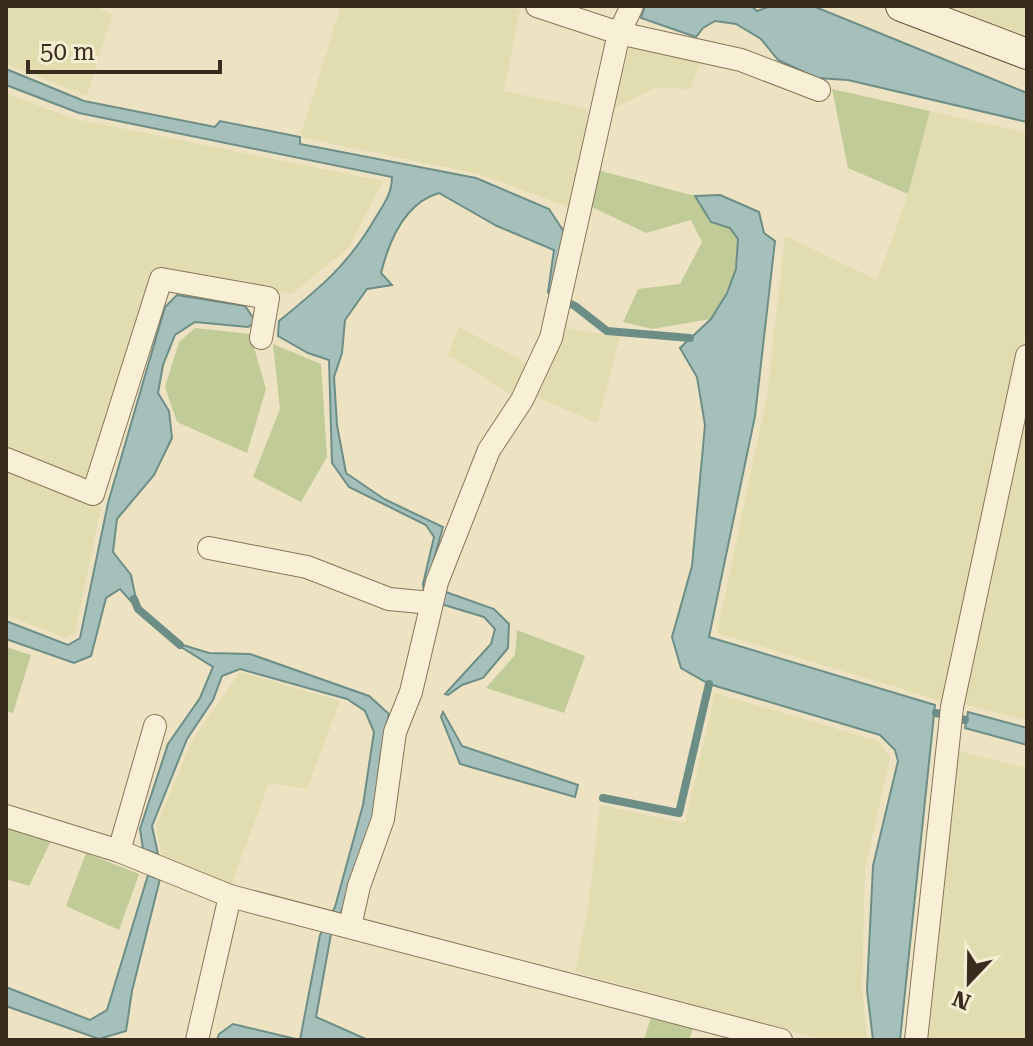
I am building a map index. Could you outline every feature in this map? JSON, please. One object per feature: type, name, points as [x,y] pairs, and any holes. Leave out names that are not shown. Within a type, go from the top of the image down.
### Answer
[{"type":"street","points":[[537,6],[619,33],[741,60],[819,90]]},
{"type":"street","points":[[350,926],[359,886],[383,819],[395,732],[411,692],[434,592],[489,450],[522,400],[551,338],[619,33],[632,6]]},
{"type":"street","points":[[901,6],[1027,54]]},
{"type":"street","points":[[6,459],[93,494],[161,279],[268,298],[263,326]]},
{"type":"street","points":[[916,1040],[951,718],[1027,356]]},
{"type":"street","points":[[209,548],[307,567],[389,599],[434,592]]},
{"type":"street","points":[[119,851],[155,726]]},
{"type":"street","points":[[6,816],[119,851],[230,896],[781,1040]]},
{"type":"street","points":[[197,1040],[230,896]]},
{"type":"shaded area","points":[[6,6],[95,6],[112,15],[87,96],[6,64]]},
{"type":"shaded area","points":[[341,6],[506,6],[520,10],[504,91],[588,109],[574,209],[479,174],[300,137]]},
{"type":"shaded area","points":[[951,6],[1027,6],[1027,36],[998,26]]},
{"type":"shaded area","points":[[630,45],[700,61],[691,89],[655,88],[611,110]]},
{"type":"shaded area","points":[[6,93],[71,118],[383,181],[349,247],[292,294],[156,269],[87,482],[6,450]]},
{"type":"shaded area","points":[[930,111],[1027,133],[1027,326],[945,702],[717,633],[767,396],[785,236],[877,280],[908,194]]},
{"type":"shaded area","points":[[459,327],[529,364],[513,396],[448,355]]},
{"type":"shaded area","points":[[567,328],[620,337],[597,423],[534,396]]},
{"type":"shaded area","points":[[1027,404],[1027,720],[963,704]]},
{"type":"shaded area","points":[[6,470],[101,507],[75,634],[65,638],[6,615]]},
{"type":"shaded area","points":[[240,672],[340,701],[307,789],[269,783],[231,885],[162,858],[156,826],[192,741]]},
{"type":"shaded area","points":[[715,693],[878,741],[890,758],[865,869],[862,988],[867,1040],[824,1040],[575,972],[588,909],[600,805],[685,823]]},
{"type":"shaded area","points":[[955,750],[1027,768],[1027,1040],[926,1038]]},
{"type":"green space","points":[[832,89],[930,111],[908,194],[848,168]]},
{"type":"green space","points":[[598,170],[695,196],[710,220],[731,229],[737,238],[738,261],[711,319],[652,329],[623,322],[638,289],[680,284],[702,242],[691,220],[646,233],[590,206]]},
{"type":"green space","points":[[195,328],[250,334],[266,389],[247,453],[177,422],[165,387],[179,342]]},
{"type":"green space","points":[[273,344],[321,364],[327,457],[301,502],[253,477],[280,409]]},
{"type":"green space","points":[[517,630],[585,656],[564,713],[486,688],[515,655]]},
{"type":"green space","points":[[6,647],[31,655],[13,713],[6,711]]},
{"type":"green space","points":[[6,824],[52,839],[29,886],[6,879]]},
{"type":"green space","points":[[86,853],[139,874],[119,930],[66,906]]},
{"type":"green space","points":[[651,1017],[693,1028],[689,1040],[644,1040]]},
{"type":"water","points":[[645,6],[751,6],[757,11],[771,6],[813,6],[1027,93],[1027,122],[848,80],[817,78],[778,60],[761,39],[736,24],[715,21],[696,37],[641,18]]},
{"type":"water","points":[[6,69],[84,101],[215,127],[220,121],[300,137],[300,144],[476,178],[549,209],[566,235],[553,299],[548,292],[554,250],[497,226],[439,193],[416,205],[394,236],[381,273],[392,285],[367,289],[345,320],[342,353],[334,377],[337,425],[346,473],[384,499],[443,527],[424,594],[423,584],[434,537],[426,525],[349,487],[332,463],[329,360],[308,353],[278,336],[279,321],[345,262],[366,234],[385,203],[392,177],[79,113],[6,85]]},
{"type":"water","points":[[720,195],[759,212],[764,233],[775,241],[755,416],[709,637],[935,705],[900,1040],[873,1040],[867,990],[873,866],[898,761],[895,750],[880,735],[709,684],[681,668],[672,637],[692,566],[705,425],[697,377],[680,348],[711,319],[727,293],[736,269],[738,239],[730,228],[711,222],[695,196]]},
{"type":"water","points":[[177,295],[245,306],[256,322],[248,327],[195,322],[175,335],[163,365],[158,393],[169,411],[172,438],[154,475],[117,519],[113,552],[131,575],[138,609],[120,589],[106,598],[91,656],[74,663],[6,639],[6,621],[68,645],[80,638],[108,503],[165,307]]},
{"type":"water","points":[[443,591],[494,609],[509,624],[508,648],[483,678],[462,685],[448,695],[445,694],[491,644],[495,629],[484,617],[441,604]]},
{"type":"water","points":[[173,642],[209,653],[250,654],[369,696],[389,714],[380,758],[375,810],[347,899],[331,934],[316,1017],[368,1040],[300,1040],[320,935],[335,907],[363,805],[374,732],[365,711],[347,699],[240,669],[222,676],[213,700],[187,739],[152,826],[158,854],[143,849],[140,829],[168,744],[200,698],[213,667]]},
{"type":"water","points":[[443,712],[462,746],[578,785],[575,797],[460,764],[441,717]]},
{"type":"water","points":[[968,712],[1027,728],[1027,745],[965,728]]},
{"type":"water","points":[[148,875],[160,879],[132,991],[126,1031],[99,1039],[6,1006],[6,987],[90,1020],[107,1010]]},
{"type":"water","points":[[233,1024],[300,1040],[217,1040],[219,1034]]},
{"type":"waterway","points":[[561,299],[607,331],[690,338]]},
{"type":"waterway","points":[[134,599],[138,609],[180,645]]},
{"type":"waterway","points":[[603,798],[679,813],[709,684]]},
{"type":"waterway","points":[[936,713],[965,720]]}]
